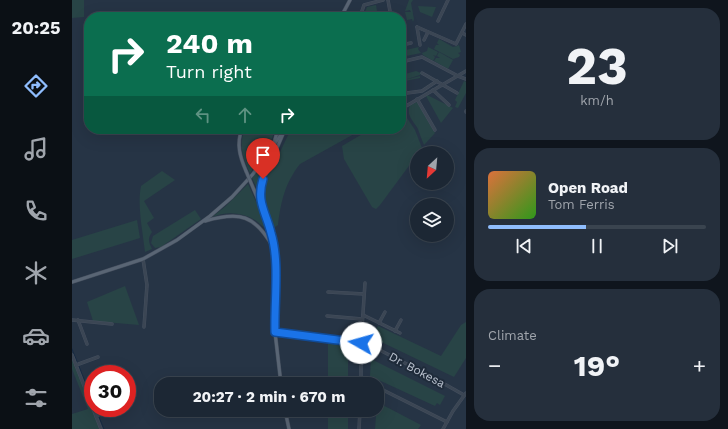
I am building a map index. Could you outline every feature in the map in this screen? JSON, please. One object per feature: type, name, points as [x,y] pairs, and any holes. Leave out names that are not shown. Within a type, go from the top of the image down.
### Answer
[{"type":"main road","points":[[344,12],[350,0]]},
{"type":"main road","points":[[240,134],[238,147],[240,157],[272,233],[275,251],[275,332],[280,377]]},
{"type":"main road","points":[[273,147],[277,134]]},
{"type":"main road","points":[[72,282],[143,258],[177,240],[202,222],[232,197],[253,174],[282,134]]},
{"type":"main road","points":[[261,206],[260,190],[262,183],[283,134]]},
{"type":"main road","points":[[202,222],[225,216],[238,216],[246,218],[262,230],[275,251]]},
{"type":"main road","points":[[286,417],[289,429]]},
{"type":"street","points":[[361,12],[364,5],[383,0]]},
{"type":"street","points":[[388,0],[390,12]]},
{"type":"street","points":[[438,21],[448,0]]},
{"type":"street","points":[[420,45],[417,27],[456,44],[466,24]]},
{"type":"street","points":[[424,40],[428,32]]},
{"type":"street","points":[[462,33],[466,35]]},
{"type":"street","points":[[406,44],[411,43]]},
{"type":"street","points":[[406,61],[422,57],[458,76],[466,79],[465,72],[458,76],[443,85],[417,99],[406,106]]},
{"type":"street","points":[[422,73],[457,93]]},
{"type":"street","points":[[406,93],[422,91],[437,81]]},
{"type":"street","points":[[434,90],[449,105]]},
{"type":"street","points":[[417,99],[435,130]]},
{"type":"street","points":[[143,258],[147,285],[144,327]]},
{"type":"street","points":[[361,377],[362,317],[365,283]]},
{"type":"street","points":[[328,292],[364,294]]},
{"type":"street","points":[[379,323],[385,312]]},
{"type":"street","points":[[327,316],[362,317],[379,323],[400,334]]},
{"type":"street","points":[[72,320],[112,324]]},
{"type":"street","points":[[78,320],[87,344]]},
{"type":"street","points":[[395,331],[401,320]]},
{"type":"street","name":"Dr. Bokesa","points":[[275,332],[366,343],[465,394]]},
{"type":"street","points":[[72,355],[84,386]]},
{"type":"street","points":[[76,365],[98,357]]},
{"type":"street","points":[[384,390],[447,422]]},
{"type":"street","points":[[443,429],[465,394]]},
{"type":"street","points":[[96,417],[102,429]]},
{"type":"street","points":[[359,429],[360,417]]},
{"type":"green space","points":[[72,0],[84,0],[84,17],[72,18]]},
{"type":"green space","points":[[409,0],[413,0],[411,3],[414,19],[413,22],[412,19],[407,20],[406,16],[406,12],[411,12],[410,10],[405,11]]},
{"type":"green space","points":[[376,5],[377,12],[365,12],[367,7]]},
{"type":"green space","points":[[418,6],[436,7],[432,17],[420,12]]},
{"type":"green space","points":[[439,39],[453,47],[459,45],[461,52],[458,53],[460,55],[459,57],[453,59],[434,49],[436,45],[439,45],[437,43]]},
{"type":"green space","points":[[419,47],[418,49],[421,53],[406,56],[406,50]]},
{"type":"green space","points":[[428,47],[438,52],[436,56],[433,55],[435,57],[433,61],[422,53],[427,51]]},
{"type":"green space","points":[[439,52],[453,60],[448,69],[434,61],[436,58],[440,58],[437,56]]},
{"type":"green space","points":[[416,71],[421,73],[420,75],[406,79],[406,74]]},
{"type":"green space","points":[[420,76],[420,78],[406,81],[406,80]]},
{"type":"green space","points":[[464,81],[466,82],[466,93],[458,108],[455,107],[457,102],[455,100]]},
{"type":"green space","points":[[427,95],[453,108],[441,123],[426,96]]},
{"type":"green space","points":[[417,102],[435,133],[424,145],[418,129],[409,115],[410,105]]},
{"type":"green space","points":[[406,116],[415,130],[421,146],[410,146],[410,164],[376,209],[372,207],[344,159],[342,146],[362,134],[406,134]]},
{"type":"green space","points":[[273,134],[270,145],[250,173],[242,151],[243,135]]},
{"type":"green space","points":[[289,134],[354,134],[300,164],[287,185],[282,200],[278,225],[275,227],[273,226],[267,212],[264,199],[265,180],[267,172],[270,173]]},
{"type":"green space","points":[[278,145],[262,175],[259,193],[252,178]]},
{"type":"green space","points":[[162,171],[175,180],[144,201],[154,218],[147,223],[152,232],[149,240],[152,249],[145,252],[140,210],[141,186]]},
{"type":"green space","points":[[248,184],[268,229],[245,215],[228,213],[212,217],[226,206]]},
{"type":"green space","points":[[195,210],[201,219],[161,247],[155,248],[151,243],[153,236]]},
{"type":"green space","points":[[137,220],[140,238],[72,259],[72,240]]},
{"type":"green space","points":[[125,286],[139,325],[93,321],[87,302]]},
{"type":"green space","points":[[466,322],[466,358],[454,377],[371,337],[378,326],[441,356],[461,325]]},
{"type":"green space","points":[[328,341],[348,343],[348,377],[328,377]]},
{"type":"green space","points":[[72,358],[84,388],[84,399],[72,369]]},
{"type":"green space","points":[[371,359],[445,396],[440,405],[437,403],[435,406],[384,382],[384,377],[370,376]]},
{"type":"green space","points":[[384,406],[421,425],[418,429],[375,429],[376,417],[384,417]]},
{"type":"green space","points":[[84,410],[84,417],[95,417],[100,429],[72,429],[72,414]]},
{"type":"green space","points":[[328,417],[348,417],[348,429],[328,429]]},
{"type":"waterway","points":[[72,349],[84,379]]},
{"type":"waterway","points":[[99,417],[104,429]]},
{"type":"route","points":[[263,179],[260,190],[261,206],[272,233],[276,256],[275,332],[361,343]]}]
